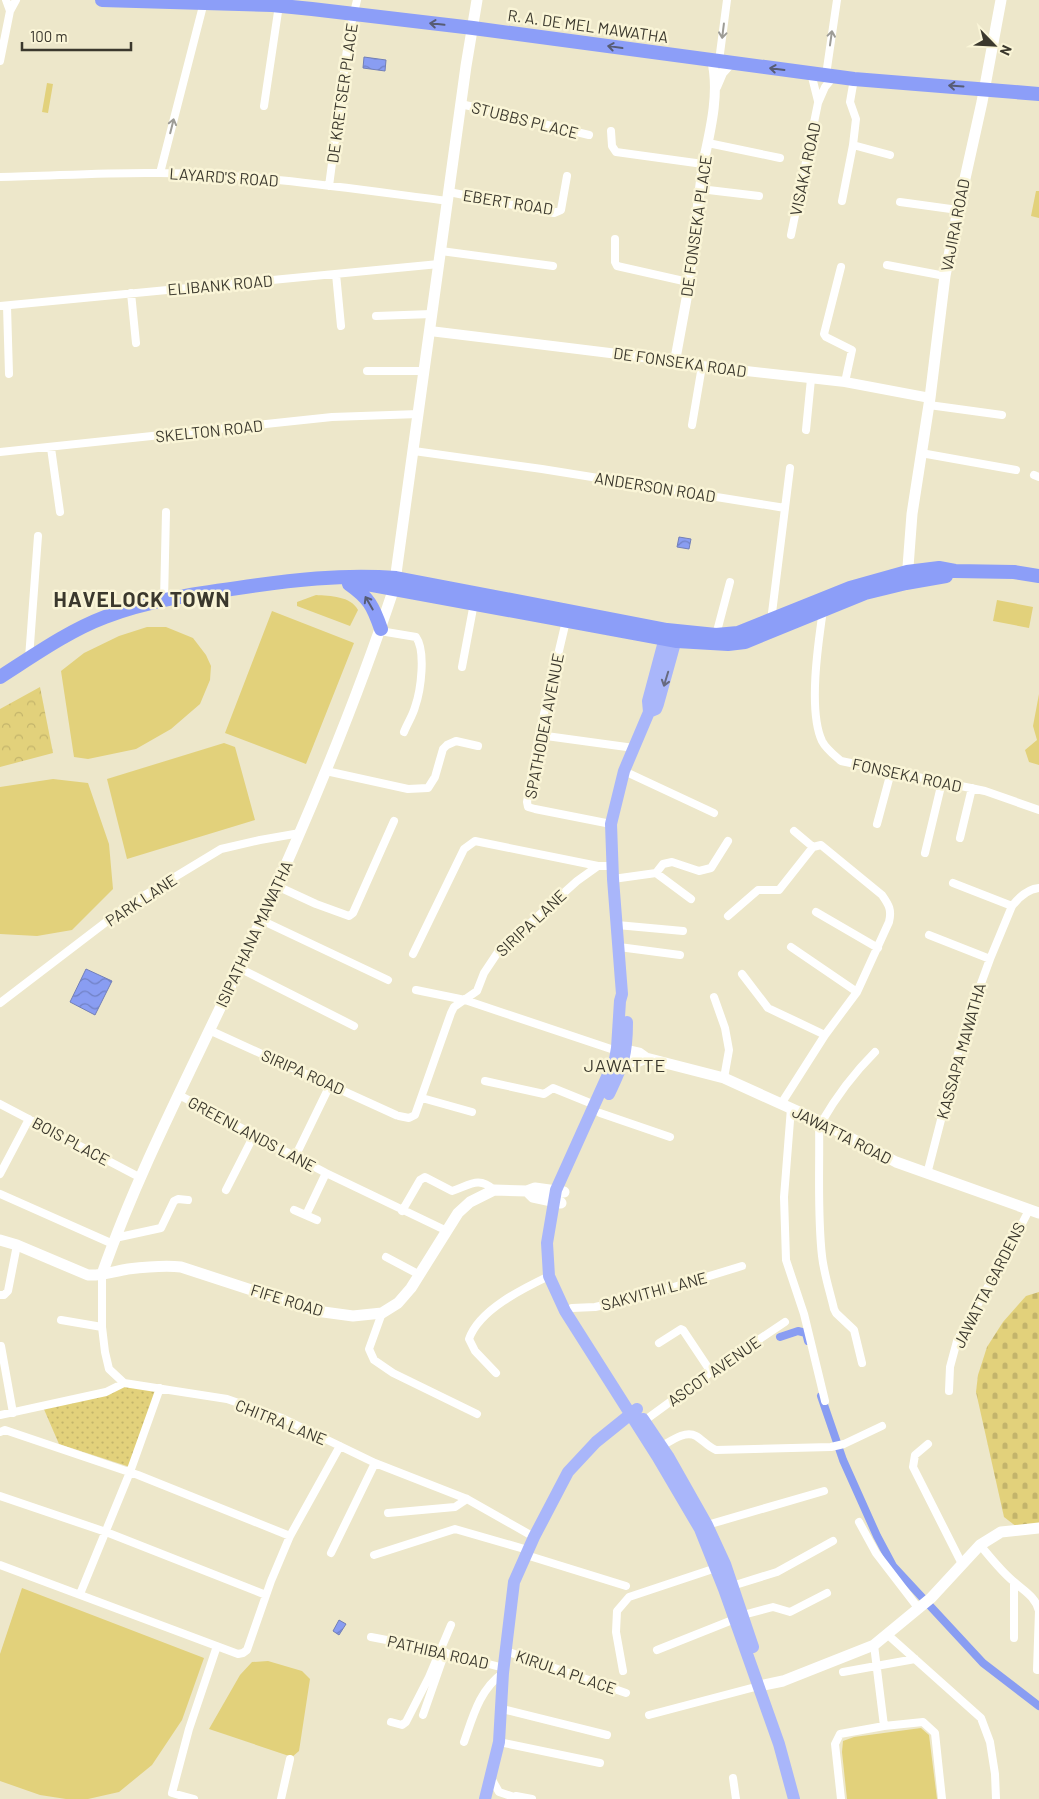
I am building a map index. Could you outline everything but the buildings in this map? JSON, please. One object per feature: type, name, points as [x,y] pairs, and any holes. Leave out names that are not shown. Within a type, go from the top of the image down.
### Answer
[{"type":"highway","name":"R. A. DE MEL MAWATHA","points":[[102,0],[313,4],[352,14],[473,28],[854,79],[984,88],[1039,94]]},
{"type":"highway","points":[[0,677],[55,642],[103,618],[137,606],[220,590],[296,579],[359,576],[672,635],[716,635],[738,633],[850,588],[907,577],[946,576],[955,571],[1014,572],[1039,576]]},
{"type":"highway","points":[[0,687],[34,663],[106,625],[126,618],[238,594],[349,584],[395,583],[474,603],[566,620],[728,644],[745,642],[907,577]]},
{"type":"highway","points":[[349,584],[365,595],[376,615],[380,630]]},
{"type":"main road","name":"ISIPATHANA MAWATHA","points":[[102,1274],[141,1178],[300,833],[380,630],[395,583],[477,0]]},
{"type":"main road","name":"VAJIRA ROAD","points":[[907,577],[912,514],[922,453],[945,276],[1001,0]]},
{"type":"main road","points":[[672,635],[658,704],[656,709],[649,712],[624,771],[612,824],[613,879],[622,994],[620,1001],[620,1054],[559,1197],[547,1243],[549,1276],[633,1411],[700,1529],[739,1617],[763,1686],[786,1742],[802,1799]]},
{"type":"main road","name":"JAWATTA ROAD","points":[[620,1054],[637,1062],[646,1058],[724,1078],[820,1122],[896,1162],[1034,1211]]},
{"type":"main road","points":[[382,1313],[398,1303],[420,1275],[458,1213],[470,1202],[494,1190],[527,1191],[533,1197],[559,1197]]},
{"type":"main road","points":[[559,1197],[555,1244],[556,1273],[569,1310]]},
{"type":"main road","name":"FIFE ROAD","points":[[0,1240],[17,1245],[88,1275],[170,1265],[316,1311],[353,1316],[382,1313]]},
{"type":"main road","points":[[633,1411],[644,1421],[662,1446],[707,1525],[725,1564],[739,1617]]},
{"type":"main road","points":[[485,1799],[499,1742],[504,1670],[514,1582],[534,1537],[568,1472],[596,1442],[633,1411]]},
{"type":"main road","points":[[763,1686],[783,1681],[874,1645],[931,1598],[980,1546],[1001,1532],[1039,1528]]},
{"type":"main road","points":[[763,1686],[794,1799]]},
{"type":"street","points":[[6,0],[10,11]]},
{"type":"street","points":[[0,61],[10,11],[16,0]]},
{"type":"street","name":"DE KRETSER PLACE","points":[[329,186],[352,14],[357,0]]},
{"type":"street","name":"DE FONSEKA PLACE","points":[[715,90],[722,73],[721,62],[727,0]]},
{"type":"street","name":"VISAKA ROAD","points":[[791,235],[818,103],[830,76],[836,0]]},
{"type":"street","points":[[160,173],[204,2]]},
{"type":"street","points":[[264,106],[274,4]]},
{"type":"street","name":"DE FONSEKA PLACE","points":[[675,361],[688,282],[703,164],[708,144],[715,90],[715,72],[721,62]]},
{"type":"street","name":"VISAKA ROAD","points":[[811,73],[818,103]]},
{"type":"street","points":[[842,201],[856,119],[850,102],[854,79]]},
{"type":"street","name":"STUBBS PLACE","points":[[461,104],[589,136]]},
{"type":"street","points":[[611,131],[612,146],[616,152],[703,164]]},
{"type":"street","points":[[708,144],[780,158]]},
{"type":"street","points":[[853,145],[890,155]]},
{"type":"street","name":"LAYARD'S ROAD","points":[[0,177],[160,173],[244,178],[448,197]]},
{"type":"street","name":"EBERT ROAD","points":[[448,197],[554,213],[561,210],[567,176]]},
{"type":"street","points":[[700,189],[759,196]]},
{"type":"street","points":[[900,202],[958,210]]},
{"type":"street","points":[[615,239],[615,262],[617,266],[688,282]]},
{"type":"street","points":[[441,251],[554,266]]},
{"type":"street","name":"ELIBANK ROAD","points":[[4,306],[439,264]]},
{"type":"street","points":[[887,265],[945,276]]},
{"type":"street","points":[[841,268],[824,334],[826,337],[852,350],[845,382]]},
{"type":"street","points":[[336,274],[341,326]]},
{"type":"street","points":[[130,294],[136,343]]},
{"type":"street","points":[[4,306],[9,374]]},
{"type":"street","points":[[376,316],[432,314]]},
{"type":"street","name":"DE FONSEKA ROAD","points":[[430,331],[675,361],[702,366],[845,382],[929,402],[1002,415]]},
{"type":"street","points":[[692,425],[702,366]]},
{"type":"street","points":[[367,371],[425,371]]},
{"type":"street","points":[[806,430],[811,379]]},
{"type":"street","name":"SKELTON ROAD","points":[[0,452],[332,417],[419,414]]},
{"type":"street","points":[[51,448],[60,512]]},
{"type":"street","name":"ANDERSON ROAD","points":[[414,451],[542,469],[785,508]]},
{"type":"street","points":[[922,453],[1016,470]]},
{"type":"street","points":[[771,621],[790,468]]},
{"type":"street","points":[[164,601],[166,512]]},
{"type":"street","points":[[29,658],[38,536]]},
{"type":"street","points":[[716,635],[730,582]]},
{"type":"street","points":[[462,667],[474,603]]},
{"type":"street","name":"FONSEKA ROAD","points":[[823,610],[817,652],[815,693],[818,730],[823,743],[831,753],[841,761],[985,791],[1039,810]]},
{"type":"street","name":"SPATHODEA AVENUE","points":[[566,620],[539,735],[526,802],[528,807],[612,824]]},
{"type":"street","points":[[380,630],[416,637],[419,642],[421,656],[420,682],[416,707],[404,732]]},
{"type":"street","points":[[539,735],[634,748]]},
{"type":"street","points":[[326,771],[408,789],[428,788],[435,777],[443,749],[447,745],[456,741],[478,746]]},
{"type":"street","points":[[624,771],[714,813]]},
{"type":"street","points":[[877,824],[891,772]]},
{"type":"street","points":[[925,853],[942,782]]},
{"type":"street","points":[[960,838],[972,788]]},
{"type":"street","points":[[277,886],[316,904],[349,916],[353,913],[394,821]]},
{"type":"street","points":[[794,831],[813,847]]},
{"type":"street","name":"PARK LANE","points":[[0,1003],[127,906],[221,849],[300,833]]},
{"type":"street","points":[[413,954],[464,849],[475,841],[598,866],[613,866]]},
{"type":"street","points":[[656,874],[662,864],[672,862],[699,871],[711,868],[728,841]]},
{"type":"street","points":[[728,916],[758,890],[779,890],[813,847],[821,845],[882,895],[889,904],[891,912],[889,922],[878,948],[857,992],[825,1035],[786,1106],[784,1197],[786,1260],[804,1314],[825,1401]]},
{"type":"street","name":"SIRIPA LANE","points":[[409,1118],[415,1115],[422,1098],[454,1007],[477,991],[484,973],[498,952],[577,881],[598,866]]},
{"type":"street","points":[[613,879],[656,874],[691,899]]},
{"type":"street","points":[[953,883],[1012,906]]},
{"type":"street","name":"KASSAPA MAWATHA","points":[[927,1174],[965,1027],[990,958],[1012,906],[1018,898],[1033,889],[1039,888]]},
{"type":"street","points":[[816,912],[878,948]]},
{"type":"street","points":[[261,920],[388,980]]},
{"type":"street","points":[[617,925],[683,931]]},
{"type":"street","points":[[930,935],[990,958]]},
{"type":"street","points":[[619,947],[680,955]]},
{"type":"street","points":[[791,947],[857,992]]},
{"type":"street","points":[[239,968],[354,1026]]},
{"type":"street","points":[[742,974],[768,1008],[825,1035]]},
{"type":"street","points":[[416,990],[465,1000],[620,1054]]},
{"type":"street","points":[[714,997],[725,1028],[729,1050],[724,1078]]},
{"type":"street","name":"SIRIPA ROAD","points":[[209,1030],[398,1115],[409,1118]]},
{"type":"street","points":[[862,1363],[854,1330],[834,1309],[822,1258],[819,1214],[820,1122],[857,1070],[875,1052]]},
{"type":"street","points":[[485,1081],[544,1094],[553,1088],[597,1109],[670,1137]]},
{"type":"street","points":[[295,1157],[330,1085]]},
{"type":"street","name":"GREENLANDS LANE","points":[[179,1095],[326,1173],[447,1232]]},
{"type":"street","points":[[422,1098],[472,1112]]},
{"type":"street","name":"BOIS PLACE","points":[[0,1104],[141,1178]]},
{"type":"street","points":[[0,1174],[29,1119]]},
{"type":"street","points":[[226,1190],[254,1135]]},
{"type":"street","points":[[306,1215],[326,1173]]},
{"type":"street","points":[[402,1211],[420,1180],[425,1177],[452,1191],[478,1182],[486,1182],[494,1190]]},
{"type":"street","points":[[0,1194],[114,1241],[161,1228],[174,1201],[178,1199],[188,1200]]},
{"type":"street","points":[[294,1210],[317,1220]]},
{"type":"street","name":"JAWATTA GARDENS","points":[[949,1391],[950,1367],[957,1341],[1007,1253],[1034,1211]]},
{"type":"street","points":[[0,1294],[4,1295],[8,1291],[17,1245]]},
{"type":"street","points":[[386,1257],[420,1275]]},
{"type":"street","name":"SAKVITHI LANE","points":[[569,1310],[638,1298],[742,1266]]},
{"type":"street","points":[[0,1415],[106,1392],[124,1383],[109,1369],[102,1327],[102,1274]]},
{"type":"street","points":[[496,1373],[475,1351],[469,1339],[472,1330],[480,1319],[500,1304],[549,1276]]},
{"type":"street","points":[[382,1313],[369,1349],[374,1360],[393,1373],[477,1414]]},
{"type":"street","points":[[61,1320],[102,1327]]},
{"type":"street","name":"ASCOT AVENUE","points":[[644,1421],[710,1372],[785,1322]]},
{"type":"street","points":[[659,1343],[681,1329],[685,1331],[710,1372]]},
{"type":"street","points":[[1,1346],[13,1413]]},
{"type":"street","name":"CHITRA LANE","points":[[124,1383],[226,1400],[282,1418],[375,1463],[467,1499],[534,1537]]},
{"type":"street","points":[[80,1594],[130,1472],[160,1388]]},
{"type":"street","points":[[662,1446],[688,1434],[695,1436],[708,1447],[716,1450],[831,1447],[844,1444],[882,1426]]},
{"type":"street","points":[[0,1432],[5,1430],[130,1472],[290,1536]]},
{"type":"street","points":[[928,1444],[915,1455],[913,1467],[962,1564]]},
{"type":"street","points":[[0,1565],[238,1654],[243,1653],[247,1650],[266,1595],[290,1536],[340,1446]]},
{"type":"street","points":[[331,1553],[375,1463]]},
{"type":"street","points":[[707,1525],[824,1491]]},
{"type":"street","points":[[0,1496],[106,1532],[266,1595]]},
{"type":"street","points":[[388,1513],[455,1507],[467,1499]]},
{"type":"street","points":[[859,1522],[876,1552],[919,1609]]},
{"type":"street","points":[[374,1555],[455,1529],[626,1586]]},
{"type":"street","points":[[732,1586],[777,1572],[833,1541]]},
{"type":"street","points":[[980,1546],[1014,1583],[1031,1595],[1037,1604],[1039,1611],[1037,1670]]},
{"type":"street","points":[[623,1671],[616,1632],[617,1611],[629,1597],[716,1568]]},
{"type":"street","points":[[1014,1583],[1014,1638]]},
{"type":"street","points":[[657,1650],[739,1617],[773,1607],[790,1612],[827,1593]]},
{"type":"street","points":[[423,1715],[451,1625]]},
{"type":"street","points":[[888,1635],[981,1718],[990,1742],[995,1774],[996,1799]]},
{"type":"street","name":"PATHIBA ROAD","points":[[371,1637],[442,1651],[504,1670]]},
{"type":"street","points":[[874,1645],[884,1726]]},
{"type":"street","points":[[194,1799],[172,1793],[189,1729],[217,1646]]},
{"type":"street","points":[[391,1722],[404,1724],[442,1651]]},
{"type":"street","name":"KIRULA PLACE","points":[[506,1651],[626,1693]]},
{"type":"street","points":[[843,1672],[915,1659]]},
{"type":"street","points":[[464,1742],[480,1699],[494,1679],[504,1670]]},
{"type":"street","points":[[649,1715],[763,1686]]},
{"type":"street","points":[[502,1709],[607,1735]]},
{"type":"street","points":[[841,1799],[835,1744],[840,1734],[884,1726],[923,1722],[935,1733],[942,1799]]},
{"type":"street","points":[[499,1742],[600,1763]]},
{"type":"street","points":[[281,1799],[290,1759]]},
{"type":"street","points":[[491,1778],[499,1792],[520,1799]]},
{"type":"street","points":[[734,1778],[736,1799]]},
{"type":"street","points":[[509,1796],[532,1799]]},
{"type":"green space","points":[[47,83],[53,84],[48,113],[42,112]]},
{"type":"green space","points":[[1036,191],[1039,191],[1039,218],[1031,216]]},
{"type":"green space","points":[[316,595],[345,599],[355,605],[358,610],[350,626],[297,606],[297,602]]},
{"type":"green space","points":[[997,600],[1033,607],[1029,628],[993,621]]},
{"type":"green space","points":[[272,611],[354,643],[306,764],[225,733]]},
{"type":"green space","points":[[147,627],[166,627],[193,638],[206,655],[211,666],[210,680],[200,704],[171,729],[136,749],[88,759],[74,757],[61,671],[84,653],[119,636]]},
{"type":"green space","points":[[40,687],[53,753],[0,767],[0,709]]},
{"type":"green space","points":[[1039,694],[1039,765],[1029,762],[1025,750],[1037,740],[1033,726]]},
{"type":"green space","points":[[224,743],[235,747],[255,820],[127,859],[107,779]]},
{"type":"green space","points":[[53,779],[88,783],[109,844],[113,889],[72,930],[37,936],[0,934],[0,787]]},
{"type":"green space","points":[[1039,1292],[1039,1524],[1017,1527],[1004,1517],[976,1392],[978,1375],[987,1347],[1003,1322],[1026,1296]]},
{"type":"green space","points":[[119,1380],[158,1389],[130,1467],[59,1444],[43,1407],[107,1392]]},
{"type":"green space","points":[[22,1588],[204,1658],[182,1720],[152,1765],[119,1792],[88,1799],[66,1799],[40,1795],[0,1781],[0,1654]]},
{"type":"green space","points":[[268,1661],[302,1671],[310,1679],[299,1751],[292,1757],[209,1729],[240,1675],[252,1662]]},
{"type":"green space","points":[[921,1728],[929,1735],[937,1799],[847,1799],[842,1752],[843,1741],[854,1737]]},
{"type":"water","points":[[364,57],[386,60],[385,71],[363,68]]},
{"type":"water","points":[[679,537],[691,539],[689,549],[677,547]]},
{"type":"water","points":[[86,969],[112,981],[95,1015],[70,1002]]},
{"type":"water","points":[[339,1620],[346,1624],[339,1635],[333,1631]]},
{"type":"waterway","points":[[780,1337],[798,1331],[806,1333],[808,1341]]},
{"type":"waterway","points":[[821,1396],[843,1460],[877,1536],[893,1566],[983,1663],[1039,1706]]},
{"type":"district","name":"HAVELOCK TOWN","points":[[142,600]]},
{"type":"district","name":"JAWATTE","points":[[625,1066]]}]
